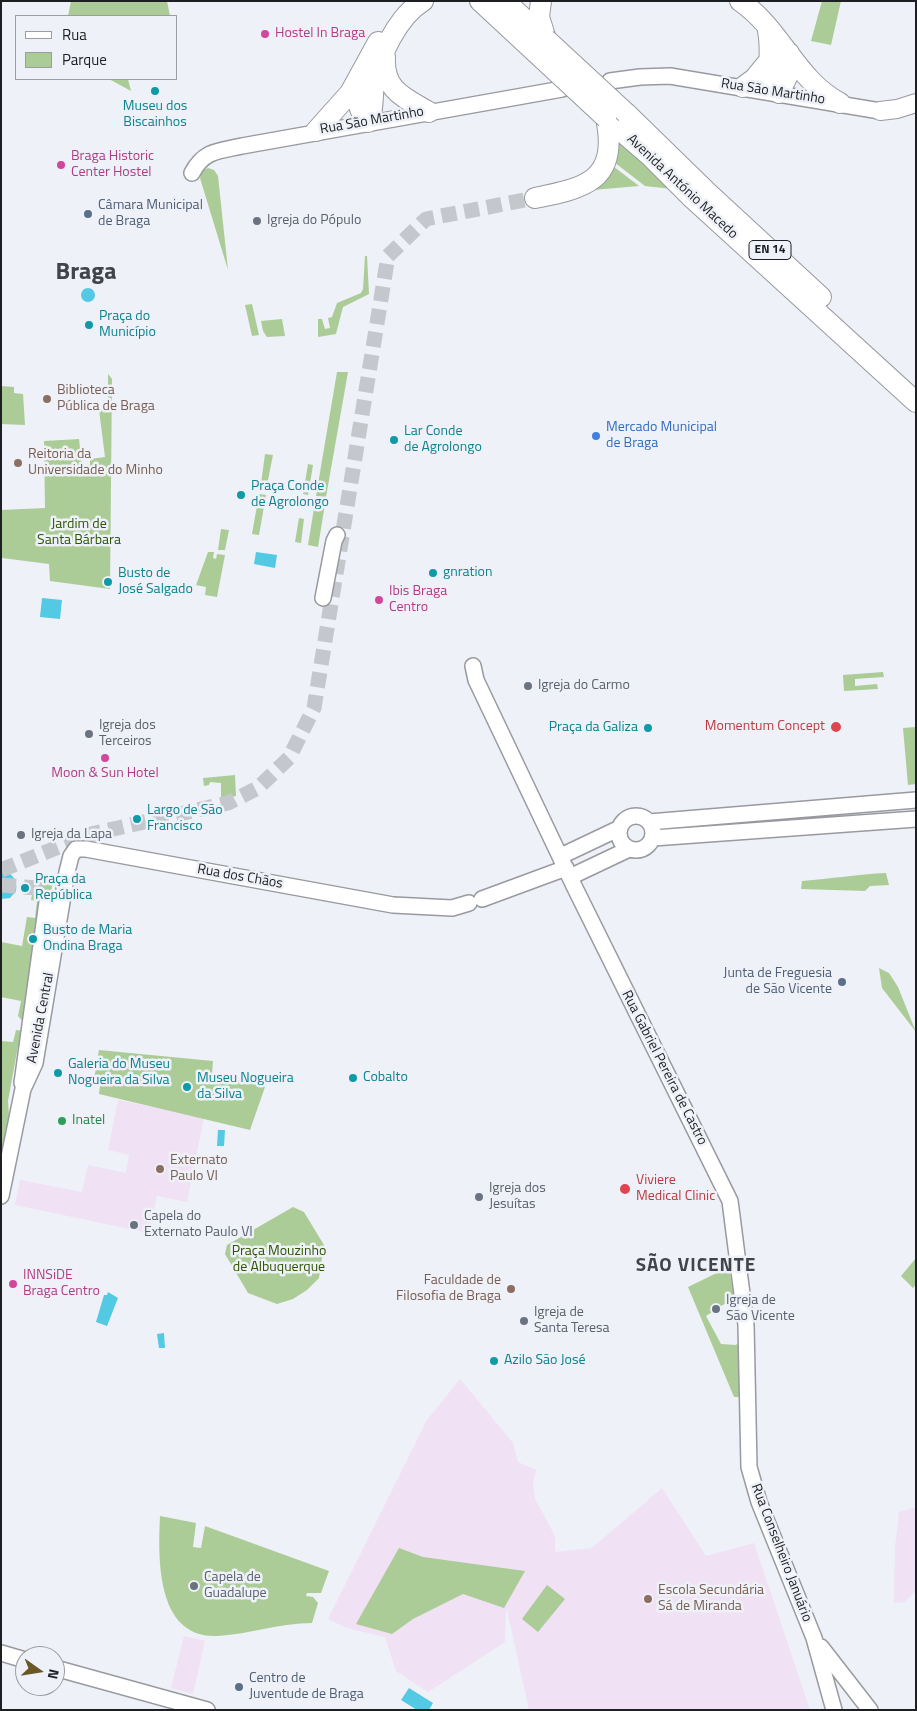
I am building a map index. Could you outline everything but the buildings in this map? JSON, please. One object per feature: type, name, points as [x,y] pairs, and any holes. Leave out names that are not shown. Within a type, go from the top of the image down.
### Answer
[{"type":"highway","points":[[316,131],[337,110],[358,80],[402,1]]},
{"type":"highway","points":[[368,122],[373,109],[374,82],[385,52],[404,20],[423,1]]},
{"type":"highway","name":"EN 14","points":[[505,1],[541,46]]},
{"type":"highway","points":[[541,1],[539,17],[541,46]]},
{"type":"highway","points":[[740,1],[775,46],[813,85],[840,103]]},
{"type":"highway","name":"EN 14","points":[[480,2],[541,46]]},
{"type":"highway","name":"Avenida António Macedo","points":[[541,46],[626,113],[916,386]]},
{"type":"highway","name":"Avenida António Macedo","points":[[541,46],[606,118],[916,402]]},
{"type":"highway","points":[[743,87],[754,79],[775,46]]},
{"type":"highway","points":[[775,46],[788,75],[778,93]]},
{"type":"highway","points":[[385,52],[386,74],[392,87],[429,112]]},
{"type":"highway","points":[[358,80],[357,88],[361,111],[368,122]]},
{"type":"highway","points":[[535,198],[580,188],[597,175],[602,167],[608,146],[606,118]]},
{"type":"main road","points":[[880,111],[897,109],[913,112]]},
{"type":"street","name":"Rua São Martinho","points":[[610,81],[657,76],[743,87],[880,111]]},
{"type":"street","name":"Rua São Martinho","points":[[192,173],[198,161],[208,154],[316,131],[562,89]]},
{"type":"street","points":[[323,598],[334,541],[337,535]]},
{"type":"street","name":"Rua Gabriel Pereira de Castro","points":[[473,666],[474,675],[565,867],[730,1201],[746,1324],[749,1468]]},
{"type":"street","points":[[649,822],[916,800]]},
{"type":"street","points":[[858,822],[864,815],[866,805]]},
{"type":"street","points":[[793,809],[795,828]]},
{"type":"street","points":[[632,816],[644,818],[649,822],[654,832],[653,838],[644,849],[629,849],[565,867],[620,828],[626,819],[632,816]]},
{"type":"street","points":[[653,838],[916,819]]},
{"type":"street","points":[[620,828],[620,840],[629,849]]},
{"type":"street","name":"Avenida Central","points":[[1,1196],[22,1089],[34,1063],[71,856],[76,849],[86,849]]},
{"type":"street","name":"Rua dos Chãos","points":[[86,849],[393,904],[452,908],[476,901],[565,867]]},
{"type":"street","points":[[22,1089],[22,1076],[47,902]]},
{"type":"street","name":"Rua Conselheiro Januário","points":[[749,1468],[758,1502],[814,1638],[834,1710]]},
{"type":"street","name":"Rua Conselheiro Januário","points":[[814,1638],[870,1710]]},
{"type":"street","points":[[1,1654],[15,1658]]},
{"type":"street","points":[[65,1671],[207,1710]]},
{"type":"shaded area","name":"Externato Paulo VI","points":[[118,1100],[204,1117],[187,1202],[157,1196],[149,1233],[15,1205],[20,1180],[82,1192],[88,1165],[126,1173],[129,1155],[108,1150]]},
{"type":"shaded area","points":[[460,1379],[513,1443],[518,1462],[536,1470],[533,1483],[535,1499],[555,1536],[555,1552],[592,1548],[662,1488],[706,1556],[754,1543],[810,1710],[529,1710],[507,1610],[512,1606],[506,1610],[505,1642],[428,1692],[396,1671],[385,1637],[347,1628],[328,1619],[427,1420]]},
{"type":"shaded area","points":[[916,1507],[916,1590],[905,1602],[894,1603],[895,1547],[899,1512]]},
{"type":"shaded area","points":[[184,1636],[205,1641],[193,1694],[171,1688]]},
{"type":"green space","points":[[71,1],[167,1],[170,15],[68,15]]},
{"type":"green space","points":[[822,1],[841,1],[831,45],[811,41]]},
{"type":"green space","points":[[111,80],[128,80],[131,91]]},
{"type":"green space","points":[[612,134],[672,189],[645,186],[610,159]]},
{"type":"green space","points":[[609,163],[639,186],[581,191]]},
{"type":"green space","points":[[208,168],[214,170],[218,176],[228,270],[200,178],[202,171]]},
{"type":"green space","points":[[365,256],[367,256],[369,294],[343,307],[336,334],[318,337],[318,319],[322,319],[325,329],[330,328],[328,318],[332,317],[337,303],[361,293],[363,289]]},
{"type":"green space","points":[[252,304],[259,335],[252,336],[245,305]]},
{"type":"green space","points":[[282,319],[285,336],[267,337],[263,331],[261,321]]},
{"type":"green space","points":[[337,372],[348,372],[326,497],[316,496]]},
{"type":"green space","name":"Jardim de Santa Bárbara","points":[[108,374],[112,379],[110,589],[50,581],[49,564],[2,558],[1,564],[1,510],[45,508],[44,441],[79,439],[82,466],[90,465],[90,459],[105,457],[99,410],[108,410]]},
{"type":"green space","points":[[1,386],[14,387],[14,393],[23,394],[25,425],[1,424]]},
{"type":"green space","points":[[265,454],[273,455],[267,485],[261,484]]},
{"type":"green space","points":[[308,464],[313,465],[308,495],[303,494]]},
{"type":"green space","points":[[259,494],[266,495],[259,535],[252,534]]},
{"type":"green space","points":[[315,502],[325,504],[318,547],[308,545]]},
{"type":"green space","points":[[299,518],[304,519],[301,543],[295,542]]},
{"type":"green space","points":[[221,529],[229,530],[225,550],[218,550]]},
{"type":"green space","points":[[208,552],[214,552],[213,558],[216,559],[217,554],[225,555],[217,597],[205,595],[206,587],[196,585]]},
{"type":"green space","points":[[883,672],[884,677],[855,679],[855,686],[877,684],[878,689],[844,691],[843,675]]},
{"type":"green space","points":[[916,727],[916,784],[908,785],[903,728]]},
{"type":"green space","points":[[235,775],[236,796],[221,799],[221,783],[210,782],[209,785],[204,786],[203,778]]},
{"type":"green space","points":[[886,873],[889,885],[870,886],[865,891],[801,889],[802,881]]},
{"type":"green space","points":[[35,879],[53,881],[23,1046],[18,1046],[8,1101],[9,1115],[1,1158],[1,1041],[13,1042],[16,1030],[23,1031],[25,1024],[18,1016],[21,1001],[1,997],[1,942],[22,946],[27,917],[35,918],[37,901],[31,900]]},
{"type":"green space","points":[[879,968],[889,973],[898,987],[916,1032],[882,988]]},
{"type":"green space","name":"Museu Nogueira da Silva","points":[[99,1050],[213,1061],[212,1073],[265,1087],[250,1130],[99,1094],[100,1086],[93,1085]]},
{"type":"green space","name":"Praça Mouzinho de Albuquerque","points":[[293,1207],[304,1212],[324,1245],[319,1278],[307,1290],[293,1299],[277,1304],[248,1293],[225,1254],[227,1245]]},
{"type":"green space","points":[[916,1258],[916,1284],[913,1288],[901,1276]]},
{"type":"green space","points":[[729,1267],[738,1321],[726,1303],[706,1316],[721,1344],[736,1345],[739,1342],[740,1397],[734,1397],[688,1287]]},
{"type":"green space","points":[[160,1516],[196,1523],[193,1547],[201,1548],[205,1526],[329,1571],[321,1593],[307,1593],[306,1596],[313,1597],[318,1603],[312,1623],[300,1623],[218,1636],[198,1633],[182,1625],[172,1611],[165,1593],[161,1574]]},
{"type":"green space","points":[[399,1548],[423,1557],[525,1571],[504,1608],[463,1594],[413,1619],[392,1634],[356,1624]]},
{"type":"green space","points":[[547,1585],[565,1599],[538,1632],[522,1619]]},
{"type":"water","points":[[85,288],[91,288],[95,295],[91,302],[85,302],[81,298],[81,292]]},
{"type":"water","points":[[256,552],[277,555],[275,568],[254,564]]},
{"type":"water","points":[[42,598],[62,600],[60,619],[40,617]]},
{"type":"water","points":[[1,871],[8,873],[15,880],[16,891],[10,898],[1,899]]},
{"type":"water","points":[[218,1130],[225,1130],[224,1146],[217,1146]]},
{"type":"water","points":[[108,1292],[118,1298],[107,1326],[96,1322],[104,1295],[107,1295]]},
{"type":"water","points":[[164,1333],[165,1348],[159,1348],[157,1334]]},
{"type":"water","points":[[409,1688],[433,1703],[429,1710],[417,1710],[401,1700]]},
{"type":"tunnel","points":[[1,870],[91,834],[228,803],[258,788],[289,758],[314,708],[388,256],[426,219],[535,198]]},
{"type":"tunnel","points":[[1,885],[37,888],[45,893],[47,902]]},
{"type":"place","name":"Hostel In Braga","points":[[265,34]]},
{"type":"place","name":"Museu dos Biscainhos","points":[[155,91]]},
{"type":"place","name":"Braga Historic Center Hostel","points":[[61,165]]},
{"type":"place","name":"Câmara Municipal de Braga","points":[[88,214]]},
{"type":"place","name":"Igreja do Pópulo","points":[[257,221]]},
{"type":"place","name":"Praça do Município","points":[[89,325]]},
{"type":"place","name":"Biblioteca Pública de Braga","points":[[47,399]]},
{"type":"place","name":"Mercado Municipal de Braga","points":[[596,436]]},
{"type":"place","name":"Lar Conde de Agrolongo","points":[[394,440]]},
{"type":"place","name":"Reitoria da Universidade do Minho","points":[[18,463]]},
{"type":"place","name":"Praça Conde de Agrolongo","points":[[241,495]]},
{"type":"place","name":"gnration","points":[[433,573]]},
{"type":"place","name":"Busto de José Salgado","points":[[108,582]]},
{"type":"place","name":"Ibis Braga Centro","points":[[379,600]]},
{"type":"place","name":"Igreja do Carmo","points":[[528,686]]},
{"type":"place","name":"Momentum Concept","points":[[836,727]]},
{"type":"place","name":"Praça da Galiza","points":[[648,728]]},
{"type":"place","name":"Igreja dos Terceiros","points":[[89,734]]},
{"type":"place","name":"Moon & Sun Hotel","points":[[105,758]]},
{"type":"place","name":"Largo de São Francisco","points":[[137,819]]},
{"type":"place","name":"Igreja da Lapa","points":[[21,835]]},
{"type":"place","name":"Praça da República","points":[[25,888]]},
{"type":"place","name":"Busto de Maria Ondina Braga","points":[[33,939]]},
{"type":"place","name":"Junta de Freguesia de São Vicente","points":[[842,982]]},
{"type":"place","name":"Galeria do Museu Nogueira da Silva","points":[[58,1073]]},
{"type":"place","name":"Cobalto","points":[[353,1078]]},
{"type":"place","name":"Museu Nogueira da Silva","points":[[187,1087]]},
{"type":"place","name":"Inatel","points":[[62,1121]]},
{"type":"place","name":"Externato Paulo VI","points":[[160,1169]]},
{"type":"place","name":"Viviere Medical Clinic","points":[[625,1189]]},
{"type":"place","name":"Igreja dos Jesuítas","points":[[479,1197]]},
{"type":"place","name":"Capela do Externato Paulo VI","points":[[134,1225]]},
{"type":"place","name":"INNSiDE Braga Centro","points":[[13,1284]]},
{"type":"place","name":"Faculdade de Filosofia de Braga","points":[[511,1289]]},
{"type":"place","name":"Igreja de São Vicente","points":[[716,1309]]},
{"type":"place","name":"Igreja de Santa Teresa","points":[[524,1321]]},
{"type":"place","name":"Azilo São José","points":[[494,1361]]},
{"type":"place","name":"Capela de Guadalupe","points":[[194,1586]]},
{"type":"place","name":"Escola Secundária Sá de Miranda","points":[[648,1599]]},
{"type":"place","name":"Centro de Juventude de Braga","points":[[239,1687]]},
{"type":"district","name":"Braga","points":[[86,273]]},
{"type":"district","name":"SÃO VICENTE","points":[[696,1266]]}]
